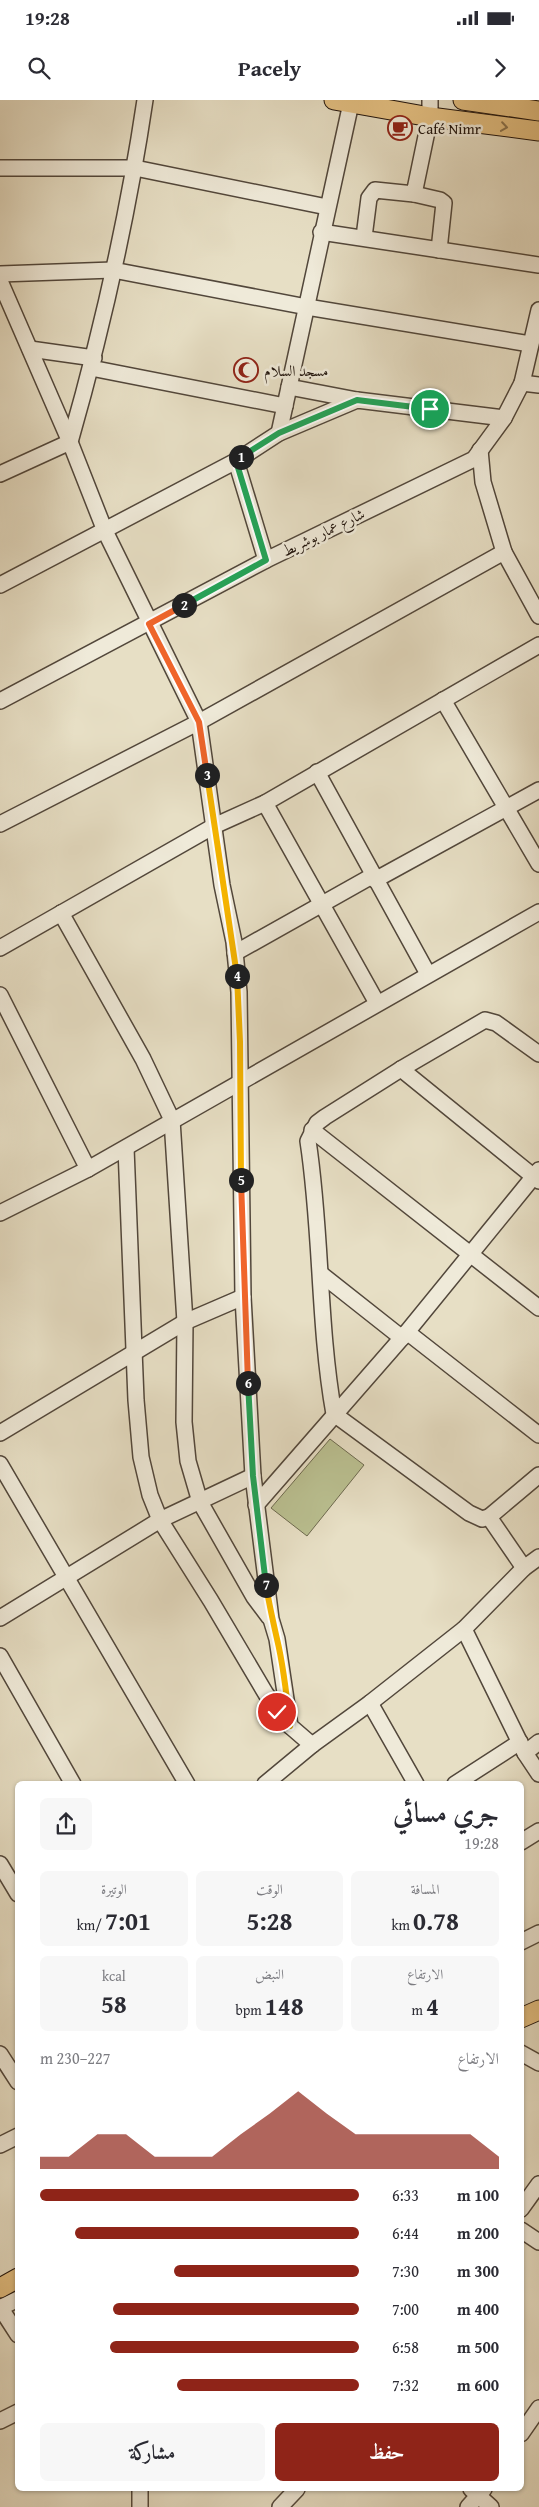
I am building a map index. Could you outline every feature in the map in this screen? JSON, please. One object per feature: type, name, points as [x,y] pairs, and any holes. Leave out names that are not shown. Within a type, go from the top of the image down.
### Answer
[{"type":"main road","points":[[463,100],[539,112]]},
{"type":"main road","points":[[343,102],[430,108],[539,131]]},
{"type":"main road","points":[[0,2288],[15,2280]]},
{"type":"street","points":[[0,474],[70,442],[93,363],[135,168],[145,100]]},
{"type":"street","points":[[279,433],[327,207],[343,102]]},
{"type":"street","points":[[414,194],[430,108]]},
{"type":"street","points":[[0,168],[135,168],[327,207]]},
{"type":"street","points":[[364,237],[369,198],[375,190],[414,194],[440,200],[444,203],[439,250]]},
{"type":"street","points":[[321,232],[539,265]]},
{"type":"street","points":[[0,274],[113,270],[307,307],[530,344]]},
{"type":"street","points":[[0,281],[70,442],[105,531],[149,624],[199,722],[222,885],[235,953],[240,1042],[239,1085],[243,1297],[253,1476],[271,1619],[277,1639],[290,1726]]},
{"type":"street","name":"شارع عمار بوشريط","points":[[0,701],[149,624],[266,560],[474,459],[504,418],[522,383],[530,344],[538,321],[539,310]]},
{"type":"street","points":[[30,348],[285,406]]},
{"type":"street","points":[[522,383],[539,384]]},
{"type":"street","points":[[289,387],[357,400],[504,418]]},
{"type":"street","points":[[0,585],[236,461],[279,433],[357,400]]},
{"type":"street","points":[[480,450],[482,482],[504,552],[539,616]]},
{"type":"street","points":[[236,461],[266,560]]},
{"type":"street","points":[[0,824],[199,722],[504,552]]},
{"type":"street","points":[[0,948],[214,826],[265,803],[539,644]]},
{"type":"street","points":[[442,700],[539,864]]},
{"type":"street","points":[[317,772],[428,974]]},
{"type":"street","points":[[235,953],[321,904],[506,809],[539,790]]},
{"type":"street","points":[[265,803],[377,1003]]},
{"type":"street","points":[[1,1211],[88,1169],[126,1148],[539,912]]},
{"type":"street","points":[[61,913],[143,1058],[172,1120],[185,1322],[186,1445],[191,1476],[200,1502],[254,1597],[271,1619]]},
{"type":"street","points":[[0,995],[88,1169]]},
{"type":"street","points":[[539,1054],[496,1023],[485,1020],[401,1069],[321,1120],[312,1130],[308,1141],[321,1274],[327,1366],[334,1414],[469,1513],[482,1519],[489,1517],[539,1475]]},
{"type":"street","points":[[256,1505],[404,1335],[469,1253],[537,1176],[401,1069]]},
{"type":"street","points":[[312,1130],[539,1308]]},
{"type":"street","points":[[126,1148],[136,1400],[141,1457],[150,1495],[160,1520],[266,1694],[290,1726],[312,1745]]},
{"type":"street","points":[[321,1274],[539,1435]]},
{"type":"street","points":[[0,1433],[185,1322],[243,1297]]},
{"type":"street","points":[[0,1464],[68,1577],[185,1781]]},
{"type":"street","points":[[0,1618],[160,1520],[253,1476]]},
{"type":"street","points":[[489,1517],[524,1568]]},
{"type":"street","points":[[269,1781],[312,1745],[370,1703],[464,1629],[524,1568],[539,1557]]},
{"type":"street","points":[[464,1629],[522,1747],[539,1774]]},
{"type":"street","points":[[0,1656],[71,1781]]},
{"type":"street","points":[[370,1703],[414,1781]]},
{"type":"street","points":[[460,1781],[522,1747],[539,1742]]},
{"type":"street","points":[[524,1840],[539,1831]]},
{"type":"street","points":[[0,1864],[15,1889]]},
{"type":"street","points":[[524,1940],[539,1933]]},
{"type":"street","points":[[0,2054],[15,2077]]},
{"type":"street","points":[[524,2055],[539,2063]]},
{"type":"street","points":[[0,2146],[15,2138]]},
{"type":"street","points":[[524,2205],[539,2184]]},
{"type":"street","points":[[524,2232],[539,2242]]},
{"type":"street","points":[[15,2300],[0,2308],[15,2330]]},
{"type":"street","points":[[524,2430],[539,2408]]},
{"type":"street","points":[[0,2421],[15,2414]]},
{"type":"street","points":[[468,2507],[478,2491],[491,2507]]},
{"type":"green space","points":[[330,1439],[364,1465],[307,1536],[271,1508]]},
{"type":"place","name":"Café Nimr","points":[[400,128]]},
{"type":"place","name":"مسجد السلام","points":[[246,370]]},
{"type":"route","points":[[277,1712],[290,1726],[286,1686],[271,1619],[253,1476],[243,1297],[239,992],[234,942],[222,885],[199,722],[149,624],[266,560],[236,461],[279,433],[357,400],[430,409]]}]
